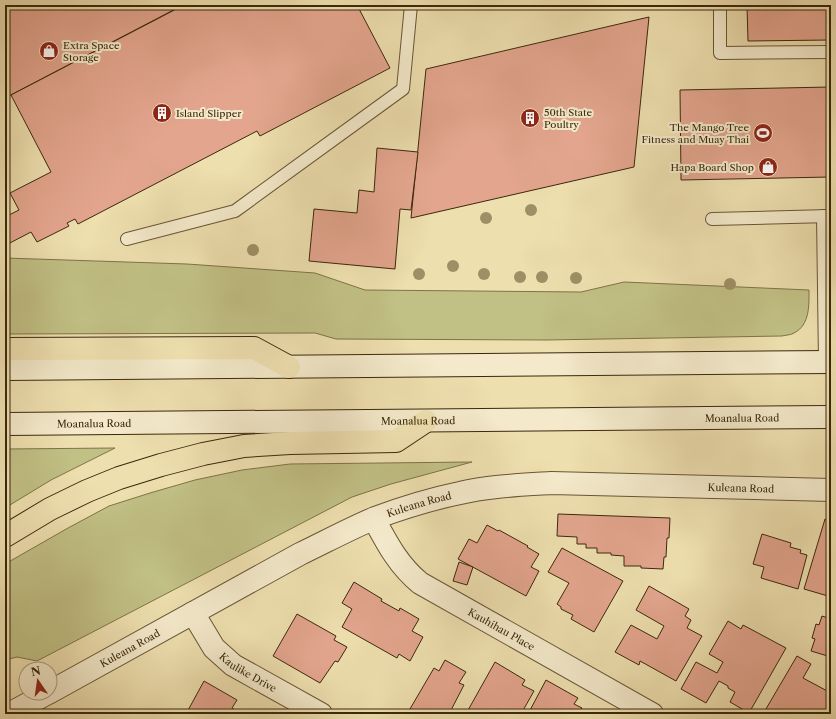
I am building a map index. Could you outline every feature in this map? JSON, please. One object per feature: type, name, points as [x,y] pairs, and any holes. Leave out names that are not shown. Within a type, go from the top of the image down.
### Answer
[{"type":"highway","points":[[5,349],[254,348],[289,367]]},
{"type":"highway","points":[[5,536],[50,509],[87,491],[119,478],[161,465],[203,454],[244,446],[290,443],[396,441],[426,421]]},
{"type":"main road","points":[[5,369],[828,362]]},
{"type":"main road","name":"Moanalua Road","points":[[5,424],[831,417]]},
{"type":"main road","name":"Kuleana Road","points":[[58,687],[300,554],[374,519],[411,506],[461,493],[514,485],[551,483],[831,490]]},
{"type":"main road","name":"Kauhihau Place","points":[[374,519],[398,560],[407,572],[420,583],[652,714]]},
{"type":"main road","name":"Kaulike Drive","points":[[193,613],[214,648],[233,665],[320,714]]},
{"type":"main road","name":"Kuleana Road","points":[[9,714],[33,701]]},
{"type":"lane","points":[[127,239],[235,211],[403,89],[411,5]]},
{"type":"lane","points":[[720,5],[720,53],[831,52]]},
{"type":"lane","points":[[712,218],[827,216],[828,362]]},
{"type":"shaded area","points":[[5,258],[187,264],[315,273],[365,290],[581,292],[624,282],[809,290],[809,302],[808,314],[803,325],[793,334],[782,336],[546,340],[336,339],[315,333],[5,334]]},
{"type":"shaded area","points":[[115,448],[51,480],[5,508],[5,449]]},
{"type":"shaded area","points":[[472,462],[391,484],[352,497],[37,661],[17,657],[5,660],[5,564],[109,506],[195,480],[242,470],[290,464]]},
{"type":"building","name":"Extra Space Storage","points":[[5,5],[183,5],[5,98]]},
{"type":"building","name":"Island Slipper","points":[[184,5],[357,5],[390,68],[260,136],[257,131],[78,224],[75,219],[67,223],[69,226],[37,242],[31,232],[6,245],[5,217],[19,210],[10,193],[51,172],[11,95]]},
{"type":"building","points":[[747,5],[831,5],[831,40],[748,41]]},
{"type":"building","name":"50th State Poultry","points":[[649,17],[634,167],[411,218],[426,69]]},
{"type":"building","points":[[831,87],[831,177],[681,180],[680,90]]},
{"type":"building","points":[[377,148],[418,152],[411,210],[400,209],[395,269],[309,261],[314,209],[357,213],[359,190],[374,192]]},
{"type":"building","points":[[558,514],[670,518],[669,538],[667,538],[666,557],[664,557],[663,569],[641,568],[641,566],[624,566],[624,556],[611,555],[611,553],[597,553],[597,548],[586,548],[586,544],[577,544],[577,537],[557,536]]},
{"type":"building","points":[[825,519],[831,521],[831,590],[828,596],[804,589]]},
{"type":"building","points":[[487,525],[528,546],[527,547],[539,554],[531,567],[539,571],[526,596],[458,559],[469,539],[477,543]]},
{"type":"building","points":[[762,534],[791,543],[790,547],[801,550],[800,553],[807,555],[798,589],[761,578],[764,567],[753,564]]},
{"type":"building","points":[[562,548],[623,581],[594,632],[571,619],[573,615],[561,609],[561,607],[557,604],[569,583],[548,572]]},
{"type":"building","points":[[459,562],[473,567],[467,585],[453,581]]},
{"type":"building","points":[[354,582],[382,599],[381,601],[399,611],[400,608],[419,619],[412,631],[423,637],[410,661],[399,654],[397,658],[342,627],[352,609],[342,603]]},
{"type":"building","points":[[649,586],[689,609],[685,616],[691,620],[687,628],[702,636],[676,681],[640,661],[639,665],[615,652],[631,625],[657,639],[664,626],[636,610]]},
{"type":"building","points":[[297,614],[336,636],[334,640],[347,647],[338,662],[335,661],[320,683],[273,656]]},
{"type":"building","points":[[822,616],[831,619],[831,657],[811,651],[815,639],[812,638],[816,624],[819,625]]},
{"type":"building","points":[[728,621],[741,629],[743,625],[786,648],[749,713],[730,702],[735,692],[719,681],[706,703],[681,689],[696,662],[717,673],[723,662],[709,654]]},
{"type":"building","points":[[797,656],[811,664],[803,678],[831,693],[831,714],[763,714]]},
{"type":"building","points":[[445,660],[466,672],[459,683],[464,685],[449,714],[407,714],[434,668],[439,671]]},
{"type":"building","points":[[495,662],[525,680],[522,685],[534,691],[521,714],[471,714],[467,712]]},
{"type":"building","points":[[546,680],[578,698],[574,704],[582,708],[579,714],[528,714]]},
{"type":"building","points":[[204,681],[237,700],[232,708],[242,714],[186,714]]},
{"type":"place","name":"Extra Space Storage","points":[[49,51]]},
{"type":"place","name":"Island Slipper","points":[[162,113]]},
{"type":"place","name":"50th State Poultry","points":[[530,118]]},
{"type":"place","name":"The Mango Tree Fitness and Muay Thai","points":[[763,133]]},
{"type":"place","name":"Hapa Board Shop","points":[[768,167]]}]
